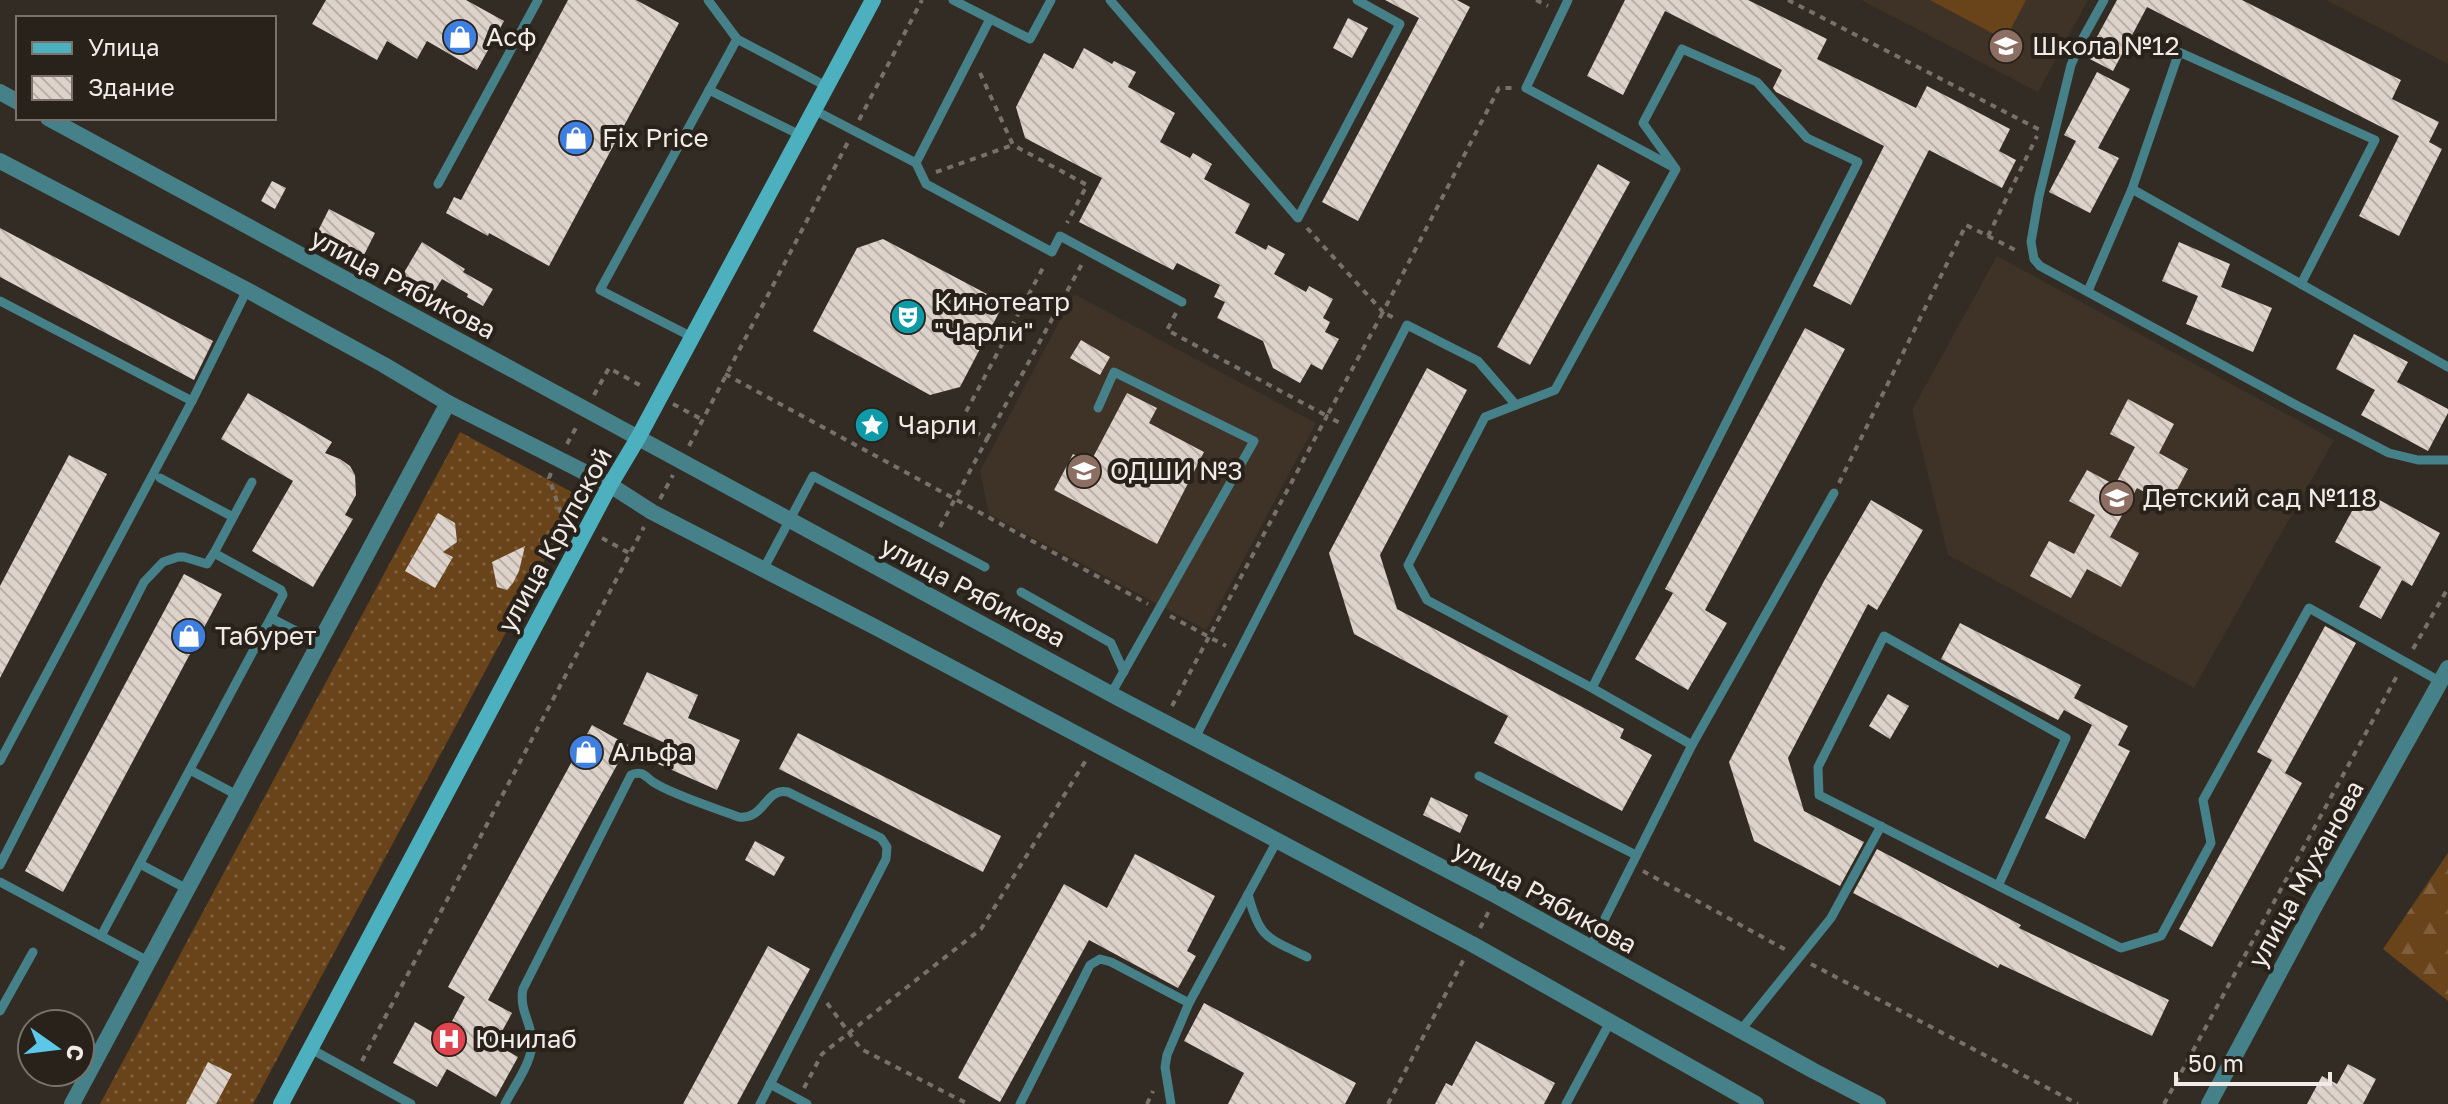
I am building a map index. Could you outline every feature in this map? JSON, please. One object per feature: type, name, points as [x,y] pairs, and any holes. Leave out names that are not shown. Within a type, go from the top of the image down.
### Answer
[{"type":"main road","name":"улица Крупской","points":[[281,1104],[610,485],[873,0]]},
{"type":"street","name":"улица Рябикова","points":[[52,120],[680,462],[1111,694],[1497,896],[1878,1104]]},
{"type":"street","points":[[0,161],[247,290],[448,403],[610,485],[652,512],[1472,944],[1756,1104]]},
{"type":"street","points":[[72,1104],[448,403]]},
{"type":"street","name":"улица Муханова","points":[[2209,1104],[2444,675]]},
{"type":"lane","points":[[438,184],[538,0]]},
{"type":"lane","points":[[708,0],[737,39],[826,86]]},
{"type":"lane","points":[[953,0],[1030,39],[1051,0]]},
{"type":"lane","points":[[1110,0],[1298,218],[1400,24],[1357,0]]},
{"type":"lane","points":[[1568,0],[1526,88],[1676,169]]},
{"type":"lane","points":[[2104,0],[2071,65],[2039,196],[2031,242],[2034,259],[2040,266],[2389,453],[2418,460],[2448,460]]},
{"type":"lane","points":[[916,163],[990,19]]},
{"type":"lane","points":[[692,337],[600,290],[737,39]]},
{"type":"lane","points":[[1592,688],[1858,162],[1807,138],[1757,82],[1682,49],[1643,123],[1676,169]]},
{"type":"lane","points":[[2088,291],[2132,189],[2179,52],[2375,140],[2301,284]]},
{"type":"lane","points":[[709,90],[800,135]]},
{"type":"lane","points":[[814,110],[916,163],[926,184],[1052,252],[1060,236],[1182,302]]},
{"type":"lane","points":[[1676,169],[1555,390],[1485,417],[1408,565],[1427,600],[1692,745]]},
{"type":"lane","points":[[2132,189],[2448,367]]},
{"type":"lane","points":[[0,761],[192,401],[247,290]]},
{"type":"lane","points":[[0,301],[192,401]]},
{"type":"lane","points":[[1195,738],[1407,325],[1478,361],[1516,405]]},
{"type":"lane","points":[[1098,408],[1114,372],[1254,441],[1111,694]]},
{"type":"lane","points":[[763,570],[813,476],[985,567]]},
{"type":"lane","points":[[160,478],[233,517]]},
{"type":"lane","points":[[0,865],[144,582],[163,562],[184,557],[207,564],[252,482]]},
{"type":"lane","points":[[1590,948],[1692,745],[1834,493]]},
{"type":"lane","points":[[101,936],[283,595],[281,590],[214,553]]},
{"type":"lane","points":[[1021,592],[1111,643],[1124,672]]},
{"type":"lane","points":[[1998,886],[2066,738],[1884,636],[1818,767],[1819,795],[1881,826],[1998,886],[2121,948],[2161,936],[2211,843],[2203,800],[2309,608],[2405,662],[2444,675]]},
{"type":"lane","points":[[271,618],[319,643]]},
{"type":"lane","points":[[190,770],[237,795]]},
{"type":"lane","points":[[505,1104],[532,1044],[523,1008],[523,989],[631,775],[636,772],[655,784],[739,817],[749,818],[757,813],[774,793],[780,790],[788,792],[881,838],[887,847],[886,859],[760,1104]]},
{"type":"lane","points":[[1479,776],[1634,860]]},
{"type":"lane","points":[[1740,1031],[1831,918],[1881,826]]},
{"type":"lane","points":[[1171,1104],[1165,1067],[1167,1055],[1189,1003],[1277,841]]},
{"type":"lane","points":[[140,864],[187,889]]},
{"type":"lane","points":[[0,882],[148,961]]},
{"type":"lane","points":[[1248,894],[1255,920],[1266,936],[1307,957]]},
{"type":"lane","points":[[0,1011],[33,952]]},
{"type":"lane","points":[[1020,1104],[1090,965],[1100,959],[1189,1003]]},
{"type":"lane","points":[[1566,1104],[1610,1022]]},
{"type":"lane","points":[[311,1049],[411,1104]]},
{"type":"lane","points":[[770,1084],[802,1102]]},
{"type":"path","points":[[355,1073],[629,553],[703,420],[922,0]]},
{"type":"path","points":[[1788,0],[2040,130],[1988,236]]},
{"type":"path","points":[[971,56],[1013,145],[1087,185],[1060,236]]},
{"type":"path","points":[[1168,713],[1499,88],[1526,88]]},
{"type":"path","points":[[922,176],[1013,145]]},
{"type":"path","points":[[1298,218],[1383,312],[1407,325]]},
{"type":"path","points":[[1834,493],[1966,225],[2034,259]]},
{"type":"path","points":[[933,540],[1089,251]]},
{"type":"path","points":[[987,439],[960,423],[1052,252]]},
{"type":"path","points":[[1182,302],[1167,330],[1353,430]]},
{"type":"path","points":[[629,553],[562,516],[549,478],[609,368],[703,420]]},
{"type":"path","points":[[725,374],[1238,653]]},
{"type":"path","points":[[2164,1104],[2448,588]]},
{"type":"path","points":[[802,1102],[822,1054],[981,929],[1096,745]]},
{"type":"path","points":[[1634,860],[1799,957],[2078,1104]]},
{"type":"path","points":[[1388,1104],[1497,896]]},
{"type":"path","points":[[818,991],[861,1049],[968,1104]]},
{"type":"shaded area","name":"Школа №12","points":[[1861,0],[2088,0],[2038,92]]},
{"type":"shaded area","points":[[2326,0],[2448,0],[2448,64]]},
{"type":"shaded area","name":"Детский сад №118","points":[[1997,256],[2334,440],[2194,688],[1948,555],[1912,410]]},
{"type":"shaded area","points":[[1074,294],[1316,423],[1206,630],[989,514],[980,471]]},
{"type":"green space","points":[[1930,0],[2026,0],[2005,40]]},
{"type":"green space","points":[[460,432],[579,496],[253,1104],[100,1104]]},
{"type":"green space","points":[[2448,853],[2448,1001],[2383,949]]},
{"type":"building","points":[[326,0],[466,0],[504,21],[477,70],[427,41],[417,59],[387,41],[377,60],[312,24]]},
{"type":"building","points":[[568,0],[636,0],[679,23],[549,266],[446,213],[454,197],[461,200]]},
{"type":"building","points":[[1385,0],[1457,0],[1470,7],[1358,221],[1322,202],[1419,18]]},
{"type":"building","points":[[1625,0],[1748,0],[1827,39],[1817,59],[1916,108],[1927,86],[2010,129],[1999,151],[2016,160],[2002,188],[1929,150],[1851,305],[1813,286],[1884,146],[1776,92],[1773,88],[1782,70],[1665,11],[1623,95],[1587,76]]},
{"type":"building","points":[[2117,0],[2242,0],[2401,80],[2392,99],[2439,122],[2429,142],[2442,149],[2399,236],[2359,216],[2399,136],[2147,7],[2113,71],[2086,57]]},
{"type":"building","points":[[1348,18],[1368,28],[1352,58],[1333,48]]},
{"type":"building","points":[[1084,48],[1112,64],[1114,61],[1136,72],[1128,87],[1175,113],[1160,142],[1190,158],[1193,153],[1212,164],[1204,179],[1250,204],[1235,233],[1266,250],[1268,245],[1285,254],[1274,274],[1306,292],[1309,286],[1333,299],[1323,318],[1330,322],[1325,332],[1339,339],[1322,370],[1311,364],[1300,383],[1273,368],[1263,341],[1217,318],[1225,302],[1214,297],[1220,285],[1177,263],[1173,270],[1079,222],[1102,178],[1025,138],[1016,107],[1044,53],[1073,69]]},
{"type":"building","points":[[2097,72],[2130,89],[2098,148],[2119,158],[2090,213],[2049,192],[2076,141],[2064,135]]},
{"type":"building","points":[[1598,164],[1630,182],[1530,365],[1497,347]]},
{"type":"building","points":[[272,181],[286,188],[275,209],[261,201]]},
{"type":"building","points":[[329,209],[375,233],[364,255],[318,231]]},
{"type":"building","points":[[0,228],[213,341],[194,380],[0,277]]},
{"type":"building","name":"Кинотеатр \"Чарли\"","points":[[883,239],[1004,303],[960,387],[930,395],[813,331],[857,248]]},
{"type":"building","points":[[422,242],[493,289],[483,306],[442,279],[432,295],[402,276]]},
{"type":"building","points":[[2179,242],[2230,264],[2221,287],[2272,308],[2253,352],[2186,324],[2198,296],[2162,281]]},
{"type":"building","points":[[1805,328],[1845,349],[1705,610],[1727,623],[1688,690],[1635,659],[1673,593],[1665,589]]},
{"type":"building","points":[[2354,334],[2408,362],[2397,382],[2448,409],[2428,451],[2361,415],[2375,390],[2336,369]]},
{"type":"building","points":[[1081,340],[1110,357],[1100,375],[1070,358]]},
{"type":"building","points":[[1427,368],[1467,390],[1380,555],[1397,609],[1624,729],[1620,738],[1652,755],[1622,811],[1494,743],[1508,716],[1354,634],[1329,553]]},
{"type":"building","points":[[248,393],[332,442],[325,453],[350,466],[355,475],[356,495],[345,515],[353,519],[313,587],[252,551],[293,481],[221,439]]},
{"type":"building","name":"ОДШИ №3","points":[[1127,393],[1157,408],[1149,423],[1204,452],[1157,544],[1054,490],[1073,454],[1090,463]]},
{"type":"building","points":[[2128,399],[2174,424],[2159,453],[2188,469],[2169,505],[2137,488],[2110,537],[2139,553],[2121,587],[2087,569],[2071,598],[2030,576],[2049,541],[2074,554],[2095,515],[2069,501],[2087,470],[2115,485],[2135,447],[2110,434]]},
{"type":"building","points":[[69,455],[107,474],[0,678],[0,586]]},
{"type":"building","points":[[2363,491],[2440,533],[2412,586],[2402,580],[2381,619],[2359,607],[2381,567],[2335,542]]},
{"type":"building","points":[[1871,500],[1923,530],[1877,610],[1868,604],[1788,758],[1804,811],[1864,842],[1840,886],[1754,841],[1729,762],[1824,581]]},
{"type":"building","points":[[438,513],[455,523],[457,542],[443,552],[453,557],[435,588],[405,571]]},
{"type":"building","points":[[525,546],[513,583],[507,590],[497,587],[492,562]]},
{"type":"building","points":[[184,574],[222,594],[63,892],[25,871]]},
{"type":"building","points":[[1960,623],[2081,685],[2074,698],[2128,726],[2118,745],[2130,751],[2085,839],[2045,818],[2092,725],[2064,710],[2058,720],[1941,659]]},
{"type":"building","points":[[2325,626],[2356,643],[2285,773],[2302,783],[2212,947],[2179,929],[2272,760],[2257,752]]},
{"type":"building","points":[[647,672],[698,695],[688,718],[740,740],[717,790],[656,763],[665,743],[623,724]]},
{"type":"building","points":[[1888,694],[1909,706],[1890,739],[1869,726]]},
{"type":"building","points":[[592,725],[628,745],[488,1000],[512,1013],[495,1044],[518,1057],[496,1097],[447,1069],[437,1087],[393,1063],[415,1022],[443,1038],[465,997],[448,987]]},
{"type":"building","points":[[798,733],[1001,836],[983,872],[779,769]]},
{"type":"building","points":[[1431,797],[1468,815],[1460,833],[1423,815]]},
{"type":"building","points":[[755,841],[785,857],[774,876],[745,860]]},
{"type":"building","points":[[1877,849],[2021,925],[2019,928],[2169,1000],[2152,1036],[2000,964],[1998,968],[1853,893]]},
{"type":"building","points":[[1135,854],[1215,896],[1187,951],[1196,956],[1178,988],[1089,940],[1000,1102],[958,1078],[1064,884],[1107,908]]},
{"type":"building","points":[[768,946],[810,969],[737,1104],[683,1104]]},
{"type":"building","points":[[1204,1003],[1356,1083],[1345,1104],[1228,1104],[1244,1073],[1184,1041]]},
{"type":"building","points":[[1476,1041],[1555,1083],[1544,1104],[1435,1104],[1446,1083],[1452,1086]]},
{"type":"building","points":[[208,1062],[232,1074],[216,1104],[186,1104]]},
{"type":"building","points":[[2348,1064],[2376,1079],[2363,1104],[2307,1104],[2322,1076],[2337,1084]]},
{"type":"place","name":"Асф","points":[[460,37]]},
{"type":"place","name":"Школа №12","points":[[2006,46]]},
{"type":"place","name":"Fix Price","points":[[576,138]]},
{"type":"place","name":"Кинотеатр \"Чарли\"","points":[[908,317]]},
{"type":"place","name":"Чарли","points":[[872,425]]},
{"type":"place","name":"ОДШИ №3","points":[[1084,471]]},
{"type":"place","name":"Детский сад №118","points":[[2117,498]]},
{"type":"place","name":"Табурет","points":[[189,636]]},
{"type":"place","name":"Альфа","points":[[586,752]]},
{"type":"place","name":"Юнилаб","points":[[449,1039]]}]
